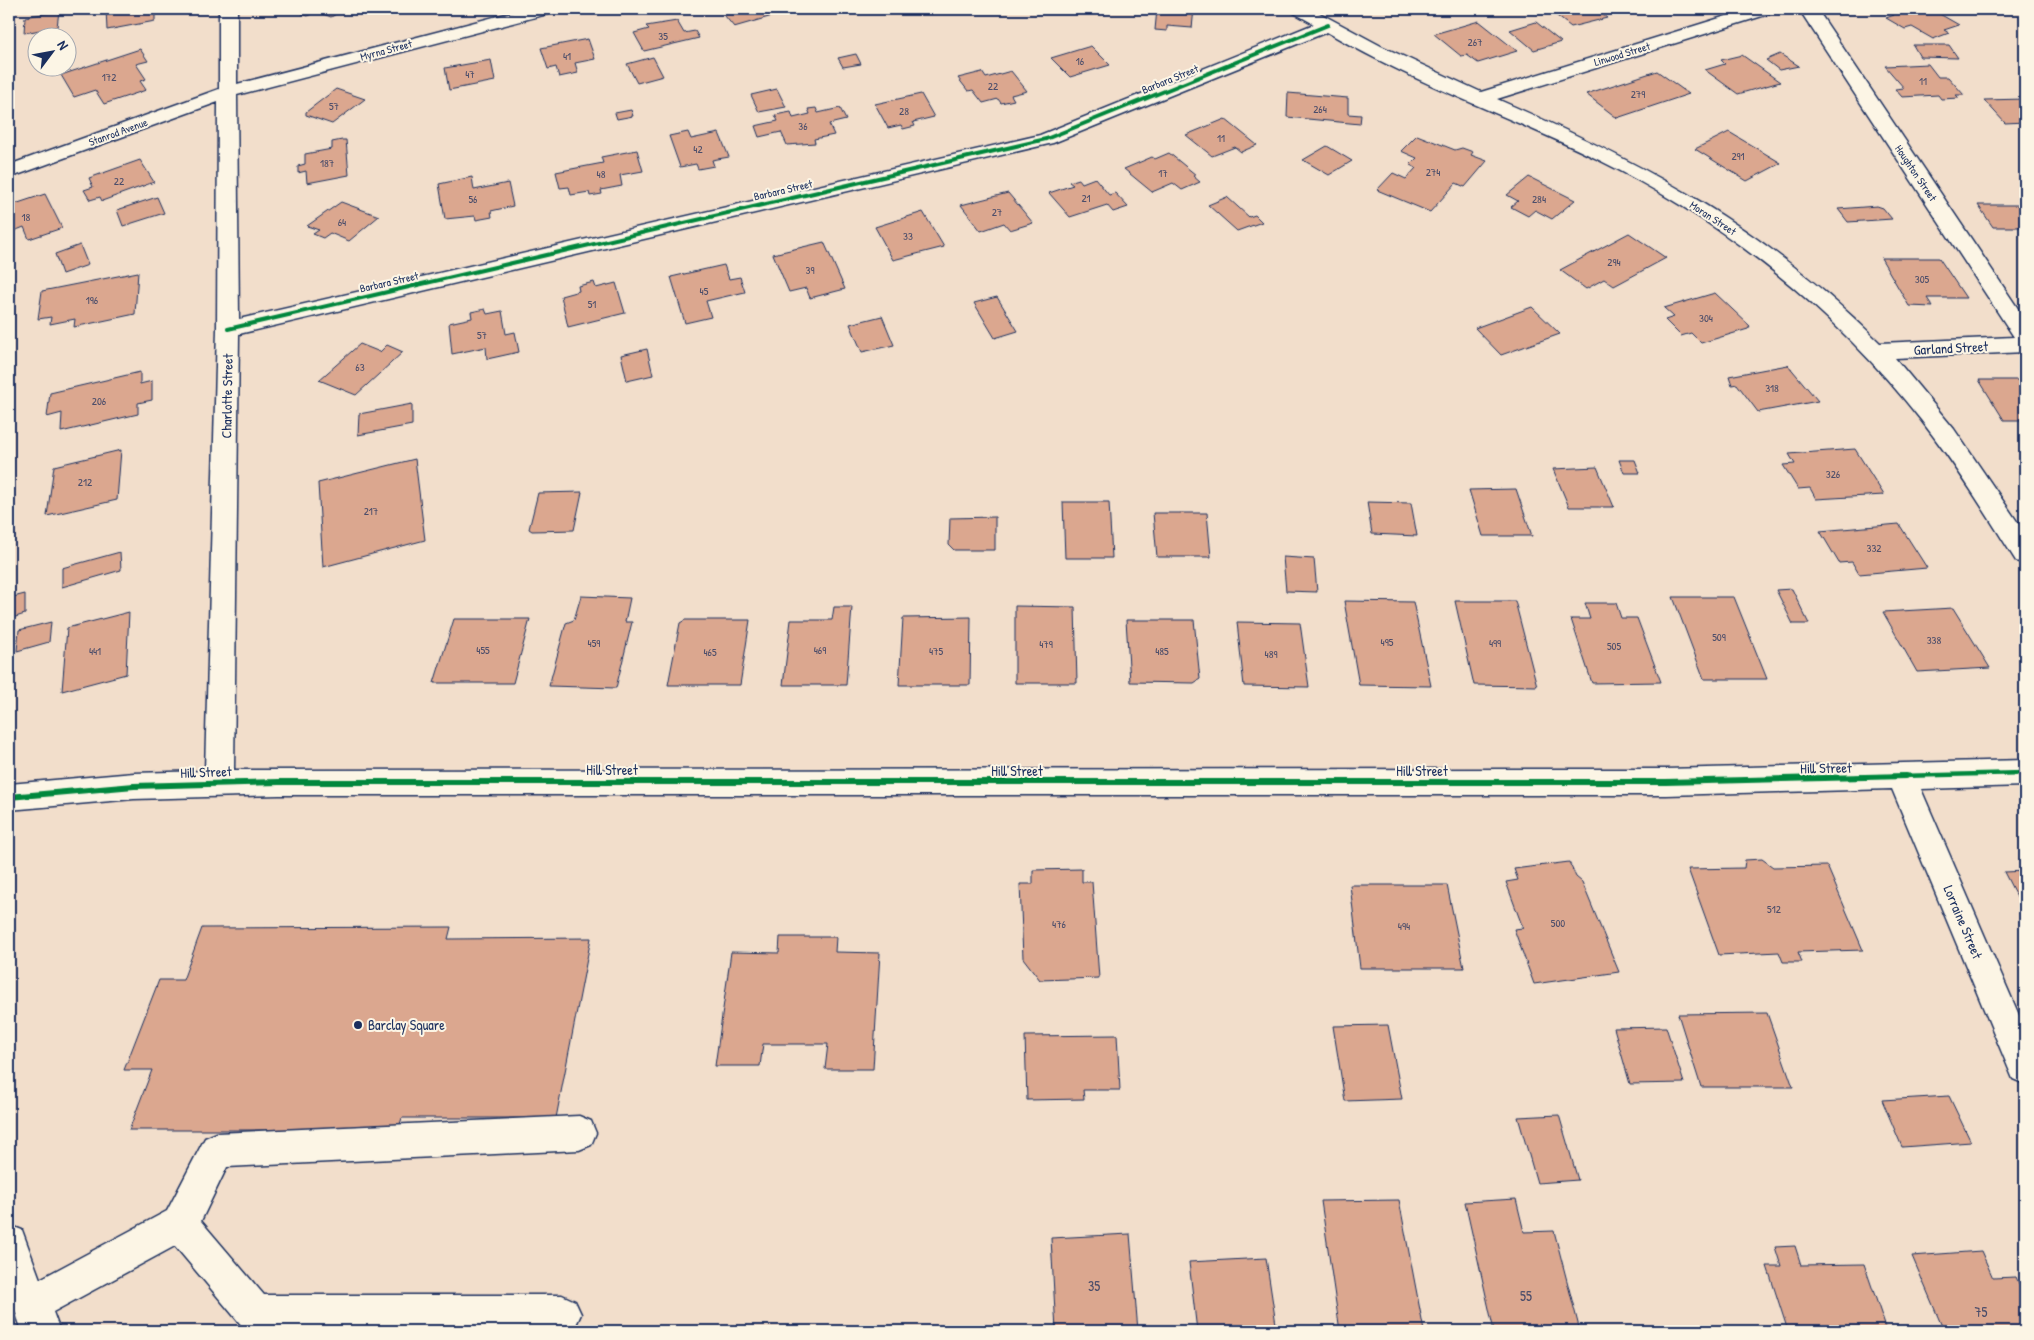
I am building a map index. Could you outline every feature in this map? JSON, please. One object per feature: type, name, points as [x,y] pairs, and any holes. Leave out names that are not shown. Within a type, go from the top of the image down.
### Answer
[{"type":"street","name":"Charlotte Street","points":[[219,783],[228,329],[228,9]]},
{"type":"street","name":"Myrna Street","points":[[228,92],[545,9]]},
{"type":"street","name":"Moran Street","points":[[1300,9],[1391,59],[1605,155],[1702,210],[1791,272],[1841,316],[1876,351],[1936,423],[2025,554]]},
{"type":"street","name":"Linwood Street","points":[[1478,99],[1766,9]]},
{"type":"street","name":"Houghton Street","points":[[1808,9],[2025,336]]},
{"type":"street","name":"Barbara Street","points":[[228,329],[1046,139],[1328,26]]},
{"type":"street","name":"Stanrod Avenue","points":[[9,172],[228,92]]},
{"type":"street","name":"Garland Street","points":[[1876,351],[2025,344]]},
{"type":"street","name":"Hill Street","points":[[9,797],[85,789],[219,783],[414,780],[1666,782],[2025,773]]},
{"type":"street","name":"Lorraine Street","points":[[1901,777],[2025,1067]]},
{"type":"street","points":[[9,1243],[36,1318],[180,1224],[217,1150],[579,1133]]},
{"type":"street","points":[[180,1224],[256,1314],[562,1314]]},
{"type":"building","points":[[106,9],[155,9],[155,21],[107,30]]},
{"type":"building","points":[[299,9],[345,9],[331,17],[315,11],[308,16],[302,14],[306,11]]},
{"type":"building","points":[[771,9],[776,15],[734,27],[720,10]]},
{"type":"building","points":[[1157,9],[1194,9],[1192,28],[1167,26],[1167,31],[1155,30]]},
{"type":"building","points":[[1548,9],[1596,9],[1607,18],[1571,27]]},
{"type":"building","points":[[1897,9],[1931,9],[1959,25],[1944,30],[1949,33],[1933,39],[1912,27],[1905,29],[1886,18],[1894,15],[1888,12]]},
{"type":"building","points":[[59,11],[57,27],[28,28],[28,32],[24,33],[25,17]]},
{"type":"building","points":[[677,21],[684,33],[695,31],[699,38],[644,51],[634,33],[649,29],[646,26]]},
{"type":"building","points":[[1479,21],[1517,51],[1478,63],[1467,55],[1461,56],[1434,34]]},
{"type":"building","points":[[1536,22],[1561,42],[1534,50],[1510,30]]},
{"type":"building","points":[[588,39],[595,59],[575,63],[578,73],[559,77],[556,67],[548,69],[541,48]]},
{"type":"building","points":[[1913,45],[1949,45],[1958,58],[1920,57]]},
{"type":"building","points":[[1091,46],[1110,65],[1070,77],[1051,58]]},
{"type":"building","points":[[140,49],[148,61],[136,64],[146,79],[140,81],[146,90],[104,104],[95,90],[74,97],[63,78],[78,78],[78,69]]},
{"type":"building","points":[[856,54],[861,64],[843,67],[838,58]]},
{"type":"building","points":[[1780,54],[1799,66],[1779,70],[1766,60]]},
{"type":"building","points":[[1742,55],[1780,82],[1738,94],[1705,70],[1725,64],[1721,60]]},
{"type":"building","points":[[653,57],[663,76],[637,83],[627,64]]},
{"type":"building","points":[[491,60],[495,81],[449,90],[445,68]]},
{"type":"building","points":[[1928,64],[1938,77],[1948,77],[1964,95],[1956,95],[1959,98],[1941,99],[1938,95],[1902,97],[1895,89],[1904,88],[1885,66]]},
{"type":"building","points":[[1011,71],[1027,91],[1011,95],[1014,100],[1001,103],[998,99],[983,103],[973,90],[968,91],[958,78],[982,72],[986,78]]},
{"type":"building","points":[[1657,71],[1689,94],[1617,118],[1586,94]]},
{"type":"building","points":[[336,89],[365,99],[332,124],[306,115],[306,112]]},
{"type":"building","points":[[777,89],[786,107],[759,112],[751,95]]},
{"type":"building","points":[[1288,93],[1348,98],[1348,114],[1361,115],[1360,124],[1287,117]]},
{"type":"building","points":[[921,94],[934,117],[913,122],[915,126],[903,129],[901,125],[888,128],[875,104]]},
{"type":"building","points":[[2025,99],[2025,122],[2005,123],[1984,100]]},
{"type":"building","points":[[816,108],[818,113],[840,108],[846,120],[829,124],[834,135],[814,139],[815,143],[787,145],[781,132],[759,137],[755,126],[778,121],[775,115],[791,112],[793,118],[810,114],[808,109]]},
{"type":"building","points":[[631,110],[633,116],[617,119],[615,113]]},
{"type":"building","points":[[1225,119],[1257,145],[1241,152],[1235,147],[1212,156],[1186,135]]},
{"type":"building","points":[[688,132],[691,139],[719,133],[729,157],[712,160],[714,166],[698,169],[696,164],[680,167],[669,136]]},
{"type":"building","points":[[1729,132],[1781,163],[1747,181],[1695,149]]},
{"type":"building","points":[[1417,135],[1455,150],[1462,148],[1473,152],[1471,155],[1487,161],[1465,187],[1456,183],[1430,212],[1377,190],[1393,173],[1406,179],[1416,168],[1410,165],[1417,158],[1401,151]]},
{"type":"building","points":[[346,140],[349,175],[307,183],[306,171],[298,173],[298,166],[305,164],[305,154],[332,149],[332,142]]},
{"type":"building","points":[[1327,146],[1352,161],[1329,175],[1303,160]]},
{"type":"building","points":[[637,150],[643,171],[620,175],[622,186],[601,190],[602,194],[590,196],[589,192],[571,195],[569,187],[560,188],[556,172],[603,163],[601,157]]},
{"type":"building","points":[[1169,153],[1196,175],[1193,176],[1200,182],[1182,190],[1173,183],[1152,192],[1124,169],[1152,157],[1155,159]]},
{"type":"building","points":[[140,160],[154,182],[102,201],[100,197],[90,200],[84,190],[93,187],[89,178]]},
{"type":"building","points":[[472,177],[474,190],[508,183],[513,206],[491,211],[492,217],[476,220],[475,216],[445,219],[439,184]]},
{"type":"building","points":[[1529,177],[1575,200],[1552,219],[1535,210],[1528,216],[1511,207],[1518,201],[1507,195]]},
{"type":"building","points":[[1095,178],[1109,195],[1115,193],[1128,207],[1113,212],[1107,205],[1070,217],[1049,193],[1073,185],[1069,182],[1079,179],[1082,183]]},
{"type":"building","points":[[1008,193],[1033,223],[1010,230],[1004,223],[981,231],[961,205]]},
{"type":"building","points":[[45,194],[62,228],[29,239],[24,227],[9,233],[9,206]]},
{"type":"building","points":[[157,197],[164,213],[123,226],[117,210]]},
{"type":"building","points":[[1227,197],[1249,217],[1255,215],[1262,222],[1237,231],[1208,205]]},
{"type":"building","points":[[341,202],[379,216],[349,241],[330,233],[323,238],[313,234],[319,230],[307,226]]},
{"type":"building","points":[[1978,205],[2025,205],[2025,227],[1993,227]]},
{"type":"building","points":[[1877,206],[1883,208],[1892,219],[1848,222],[1838,209]]},
{"type":"building","points":[[923,212],[944,247],[893,260],[875,227]]},
{"type":"building","points":[[1629,233],[1666,258],[1614,286],[1604,279],[1586,289],[1560,270]]},
{"type":"building","points":[[824,242],[845,289],[810,298],[806,288],[789,292],[773,254]]},
{"type":"building","points":[[80,245],[88,265],[62,274],[55,254]]},
{"type":"building","points":[[1881,258],[1939,258],[1966,298],[1927,298],[1933,307],[1909,306]]},
{"type":"building","points":[[724,265],[729,279],[740,277],[745,292],[706,301],[711,317],[685,323],[671,277]]},
{"type":"building","points":[[138,272],[135,314],[74,327],[75,319],[50,324],[51,317],[38,319],[42,291]]},
{"type":"building","points":[[594,282],[596,288],[616,283],[625,313],[568,327],[561,296],[579,291],[578,286]]},
{"type":"building","points":[[1715,293],[1750,326],[1748,329],[1701,343],[1691,333],[1681,336],[1665,320],[1674,317],[1664,308]]},
{"type":"building","points":[[997,297],[1018,331],[995,338],[974,303]]},
{"type":"building","points":[[1532,307],[1560,334],[1501,355],[1475,328]]},
{"type":"building","points":[[485,309],[487,314],[502,311],[506,334],[515,332],[519,352],[487,359],[486,347],[452,354],[449,323],[472,318],[471,312]]},
{"type":"building","points":[[882,316],[894,345],[862,352],[850,324]]},
{"type":"building","points":[[360,344],[380,352],[387,345],[403,352],[356,395],[319,380]]},
{"type":"building","points":[[647,349],[653,375],[627,381],[621,355]]},
{"type":"building","points":[[1788,365],[1818,401],[1758,412],[1737,384],[1732,385],[1729,376]]},
{"type":"building","points":[[140,372],[140,384],[152,381],[152,400],[138,403],[138,414],[61,432],[62,413],[47,417],[50,393]]},
{"type":"building","points":[[1979,380],[2025,380],[2025,420],[2004,420]]},
{"type":"building","points":[[412,404],[412,425],[358,435],[359,414]]},
{"type":"building","points":[[1855,449],[1884,495],[1816,499],[1810,488],[1798,489],[1783,465],[1795,464],[1789,454]]},
{"type":"building","points":[[121,450],[117,500],[47,516],[54,466]]},
{"type":"building","points":[[415,459],[425,540],[323,567],[318,483]]},
{"type":"building","points":[[1619,460],[1635,460],[1640,473],[1624,473]]},
{"type":"building","points":[[1597,467],[1614,507],[1569,507],[1553,469]]},
{"type":"building","points":[[1516,489],[1532,536],[1483,536],[1469,490]]},
{"type":"building","points":[[582,492],[574,530],[532,531],[529,529],[538,493]]},
{"type":"building","points":[[1063,502],[1109,502],[1112,558],[1065,558]]},
{"type":"building","points":[[1367,502],[1411,503],[1417,536],[1372,534]]},
{"type":"building","points":[[1153,513],[1207,513],[1211,557],[1157,557]]},
{"type":"building","points":[[995,517],[995,550],[954,550],[949,545],[950,518]]},
{"type":"building","points":[[1899,524],[1927,568],[1859,574],[1852,562],[1839,563],[1820,531]]},
{"type":"building","points":[[120,552],[121,570],[62,587],[62,568]]},
{"type":"building","points":[[1283,557],[1314,559],[1317,592],[1286,591]]},
{"type":"building","points":[[1792,589],[1809,624],[1793,624],[1776,590]]},
{"type":"building","points":[[25,594],[25,614],[9,619],[9,598]]},
{"type":"building","points":[[581,596],[630,598],[625,622],[632,622],[616,688],[549,686],[566,623],[574,620]]},
{"type":"building","points":[[1673,597],[1734,597],[1767,679],[1704,679]]},
{"type":"building","points":[[1344,601],[1413,602],[1431,686],[1359,685]]},
{"type":"building","points":[[1455,601],[1515,601],[1537,686],[1474,685]]},
{"type":"building","points":[[1585,603],[1616,603],[1621,618],[1637,618],[1661,682],[1592,683],[1571,619],[1590,619]]},
{"type":"building","points":[[1015,606],[1075,607],[1077,683],[1015,683]]},
{"type":"building","points":[[834,607],[852,607],[846,685],[783,685],[791,620],[832,620]]},
{"type":"building","points":[[1953,608],[1990,668],[1917,672],[1883,612]]},
{"type":"building","points":[[129,612],[126,674],[62,691],[67,628]]},
{"type":"building","points":[[971,617],[970,685],[899,685],[903,618]]},
{"type":"building","points":[[454,619],[530,619],[513,683],[434,683]]},
{"type":"building","points":[[685,620],[750,620],[740,685],[668,685],[680,623]]},
{"type":"building","points":[[1126,620],[1194,620],[1200,679],[1194,683],[1130,682]]},
{"type":"building","points":[[51,622],[49,642],[17,651],[19,630]]},
{"type":"building","points":[[1237,622],[1300,623],[1309,687],[1244,686]]},
{"type":"building","points":[[1762,859],[1773,867],[1827,866],[1863,950],[1798,952],[1802,962],[1783,962],[1779,952],[1719,955],[1688,869],[1744,868],[1745,860]]},
{"type":"building","points":[[1569,862],[1576,877],[1582,882],[1619,972],[1534,984],[1514,929],[1523,928],[1506,882],[1518,880],[1514,869]]},
{"type":"building","points":[[1082,869],[1082,882],[1092,882],[1099,978],[1040,980],[1023,958],[1020,884],[1033,884],[1033,870]]},
{"type":"building","points":[[2025,871],[2025,913],[2004,872]]},
{"type":"building","points":[[1350,885],[1447,885],[1464,968],[1360,968]]},
{"type":"building","name":"Barclay Square","points":[[451,927],[448,939],[591,938],[556,1118],[402,1118],[398,1130],[129,1130],[152,1070],[124,1070],[159,980],[183,980],[202,928]]},
{"type":"building","points":[[780,937],[836,937],[835,952],[880,953],[873,1069],[825,1069],[828,1044],[763,1044],[760,1066],[715,1066],[731,952],[779,953]]},
{"type":"building","points":[[1767,1013],[1793,1087],[1701,1087],[1678,1014]]},
{"type":"building","points":[[1388,1025],[1402,1099],[1345,1101],[1333,1026]]},
{"type":"building","points":[[1666,1027],[1684,1083],[1630,1084],[1614,1028]]},
{"type":"building","points":[[1117,1035],[1120,1090],[1083,1090],[1084,1099],[1027,1100],[1025,1036]]},
{"type":"building","points":[[1949,1096],[1971,1142],[1902,1147],[1882,1100]]},
{"type":"building","points":[[1559,1115],[1578,1180],[1537,1183],[1518,1117]]},
{"type":"building","points":[[1516,1199],[1524,1232],[1554,1231],[1580,1331],[1494,1331],[1465,1202]]},
{"type":"building","points":[[1399,1200],[1424,1331],[1340,1331],[1321,1201]]},
{"type":"building","points":[[1130,1234],[1138,1331],[1056,1331],[1051,1238]]},
{"type":"building","points":[[1795,1246],[1801,1265],[1864,1264],[1887,1331],[1788,1331],[1767,1266],[1781,1266],[1775,1247]]},
{"type":"building","points":[[1981,1251],[1993,1278],[2016,1277],[2025,1297],[2025,1331],[1944,1331],[1912,1256]]},
{"type":"building","points":[[1266,1258],[1277,1331],[1197,1331],[1189,1262]]},
{"type":"cycle path","points":[[228,329],[1046,139],[1328,25]]},
{"type":"cycle path","points":[[9,797],[134,786],[279,782],[1666,782],[2025,773]]},
{"type":"place","name":"Barclay Square","points":[[358,1025]]}]
